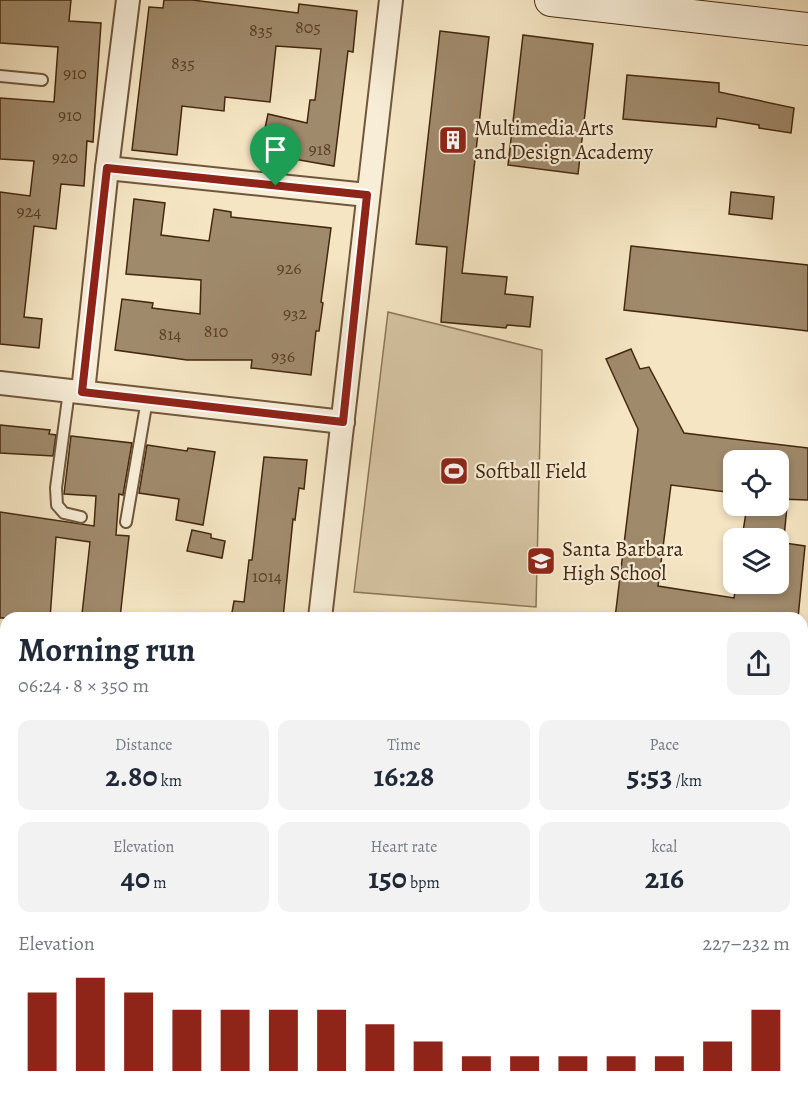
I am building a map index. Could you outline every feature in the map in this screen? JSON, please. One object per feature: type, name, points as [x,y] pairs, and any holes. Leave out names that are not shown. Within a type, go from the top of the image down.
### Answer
[{"type":"street","points":[[76,391],[129,0]]},
{"type":"street","points":[[321,612],[391,0]]},
{"type":"street","points":[[568,1],[808,29]]},
{"type":"street","points":[[107,168],[367,195]]},
{"type":"street","points":[[0,383],[343,422]]},
{"type":"lane","points":[[0,76],[42,80]]},
{"type":"lane","points":[[76,391],[56,488],[57,505],[64,513],[81,517]]},
{"type":"lane","points":[[126,522],[147,400]]},
{"type":"shaded area","name":"Softball Field","points":[[388,312],[542,350],[536,607],[354,592]]},
{"type":"building","points":[[0,0],[71,0],[69,21],[101,23],[93,142],[87,141],[84,186],[61,184],[56,229],[34,226],[24,317],[42,319],[39,348],[0,344],[0,192],[30,196],[34,161],[0,159],[0,98],[54,102],[58,47],[0,43]]},
{"type":"building","points":[[164,0],[192,0],[298,13],[299,4],[357,11],[353,52],[348,51],[334,166],[277,156],[275,165],[258,162],[268,114],[307,123],[310,100],[315,100],[321,49],[276,46],[270,102],[225,97],[224,111],[182,106],[177,155],[132,150],[149,7],[163,8]]},
{"type":"building","name":"Multimedia Arts and Design Academy","points":[[440,31],[489,37],[462,273],[507,277],[505,294],[533,297],[530,327],[507,325],[506,328],[441,322],[447,247],[416,244]]},
{"type":"building","points":[[523,35],[593,44],[578,174],[508,165]]},
{"type":"building","points":[[627,75],[719,83],[719,92],[794,108],[791,133],[717,118],[716,127],[623,119]]},
{"type":"building","points":[[731,192],[774,197],[772,219],[729,214]]},
{"type":"building","points":[[134,199],[165,203],[161,235],[209,241],[214,209],[231,212],[231,217],[331,228],[321,302],[323,303],[319,331],[316,331],[311,375],[251,368],[252,360],[187,360],[115,350],[122,299],[153,303],[152,308],[200,314],[201,280],[126,274]]},
{"type":"building","points":[[631,246],[808,265],[808,331],[624,310]]},
{"type":"building","points":[[631,349],[640,369],[649,367],[684,433],[808,448],[808,500],[789,499],[789,450],[723,450],[723,492],[671,485],[658,586],[734,598],[735,594],[789,594],[789,544],[805,546],[799,612],[616,612],[638,429],[606,359]]},
{"type":"building","points":[[0,425],[50,430],[49,434],[56,435],[53,456],[0,453]]},
{"type":"building","points":[[71,436],[132,443],[123,495],[119,494],[116,535],[129,536],[121,612],[82,612],[90,542],[56,537],[50,612],[0,612],[0,512],[94,526],[96,496],[64,494]]},
{"type":"building","points":[[147,445],[187,451],[188,448],[215,452],[203,525],[176,520],[179,499],[139,493]]},
{"type":"building","points":[[264,457],[307,460],[304,489],[299,488],[295,520],[293,519],[284,612],[232,612],[234,601],[244,602],[249,560],[252,560]]},
{"type":"building","points":[[745,516],[786,516],[785,528],[744,528]]},
{"type":"building","points":[[192,530],[211,534],[211,538],[225,541],[222,558],[187,551]]},
{"type":"place","name":"Multimedia Arts and Design Academy","points":[[453,140]]},
{"type":"place","name":"Softball Field","points":[[454,471]]},
{"type":"place","name":"Santa Barbara High School","points":[[541,561]]},
{"type":"route","points":[[107,168],[276,186],[367,195],[343,422],[82,392],[107,168]]}]
